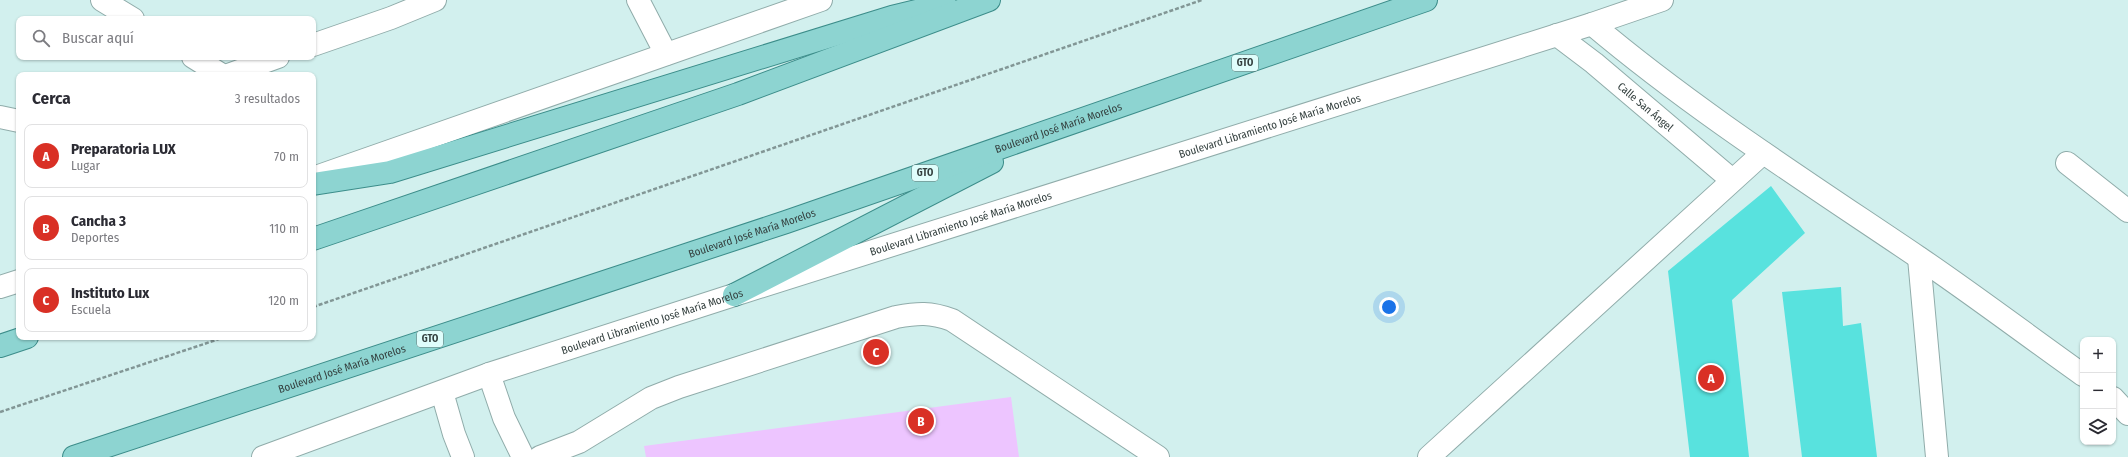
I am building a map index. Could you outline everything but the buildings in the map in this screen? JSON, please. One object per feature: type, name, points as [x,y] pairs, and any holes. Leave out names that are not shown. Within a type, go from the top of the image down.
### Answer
[{"type":"main road","points":[[316,184],[390,172],[892,17],[961,0]]},
{"type":"main road","points":[[316,238],[738,94],[989,0]]},
{"type":"main road","name":"Boulevard José María Morelos","points":[[74,457],[786,222],[1426,0]]},
{"type":"main road","points":[[734,295],[1064,125]]},
{"type":"main road","points":[[0,346],[18,340]]},
{"type":"street","points":[[102,0],[127,16]]},
{"type":"street","points":[[316,44],[391,18],[435,0]]},
{"type":"street","points":[[638,0],[666,54]]},
{"type":"street","name":"Boulevard Libramiento José María Morelos","points":[[263,457],[488,374],[1592,24],[1662,0]]},
{"type":"street","points":[[316,177],[810,2]]},
{"type":"street","points":[[1592,24],[1626,53],[1763,152],[1919,258],[2080,373]]},
{"type":"street","name":"Calle San Ángel","points":[[1557,35],[1594,64],[1732,180]]},
{"type":"street","points":[[198,60],[217,72]]},
{"type":"street","points":[[236,72],[270,60]]},
{"type":"street","points":[[0,117],[16,120]]},
{"type":"street","points":[[1429,457],[1763,152]]},
{"type":"street","points":[[2067,163],[2128,212]]},
{"type":"street","points":[[1919,258],[1937,457]]},
{"type":"street","points":[[0,287],[16,282]]},
{"type":"street","points":[[540,457],[579,442],[651,398],[679,387],[896,317],[919,312],[937,315],[952,320],[1158,457]]},
{"type":"street","points":[[488,374],[504,418],[523,457]]},
{"type":"street","points":[[442,392],[454,434],[463,457]]},
{"type":"street","points":[[2116,401],[2128,414]]},
{"type":"path","points":[[316,306],[1202,0]]},
{"type":"path","points":[[0,412],[216,340]]},
{"type":"shaded area","points":[[1011,397],[1019,457],[646,457],[644,446]]},
{"type":"place","name":"Instituto Lux","points":[[876,352]]},
{"type":"place","name":"Preparatoria LUX","points":[[1711,378]]},
{"type":"place","name":"Cancha 3","points":[[921,421]]}]
